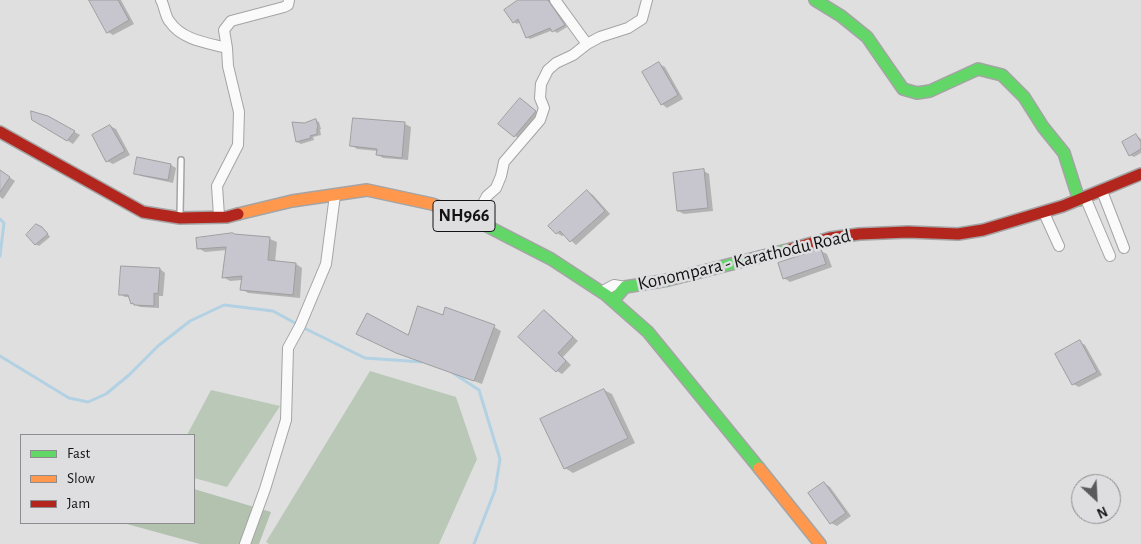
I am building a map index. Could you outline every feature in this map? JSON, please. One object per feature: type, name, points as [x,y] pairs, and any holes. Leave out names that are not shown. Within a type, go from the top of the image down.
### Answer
[{"type":"main road","points":[[815,0],[841,16],[867,37],[903,89],[917,93],[930,91],[978,69],[1002,75],[1024,97],[1043,127],[1064,153],[1082,199]]},
{"type":"main road","name":"NH966","points":[[0,132],[143,212],[180,218],[227,217],[292,201],[367,190],[432,204],[474,220],[550,259],[601,292],[648,332],[820,544]]},
{"type":"main road","name":"Konompara - Karathodu Road","points":[[613,301],[625,287],[718,268],[830,238],[880,233],[958,234],[983,230],[1044,213],[1141,174]]},
{"type":"street","points":[[161,0],[168,21],[176,30],[190,38],[227,48]]},
{"type":"street","points":[[219,216],[217,186],[238,146],[239,112],[228,66],[224,30],[231,21],[284,7],[288,5],[289,0]]},
{"type":"street","points":[[555,0],[587,44]]},
{"type":"street","points":[[474,220],[484,200],[496,188],[504,162],[540,120],[544,108],[540,98],[540,84],[548,70],[587,44],[600,37],[628,28],[642,19],[647,0]]},
{"type":"street","points":[[1102,191],[1124,248]]},
{"type":"street","points":[[245,544],[286,420],[288,348],[308,308],[326,264],[335,195]]},
{"type":"street","points":[[1082,199],[1110,256]]},
{"type":"street","points":[[1044,213],[1059,246]]},
{"type":"street","points":[[601,292],[614,285],[625,287]]},
{"type":"lane","points":[[180,218],[181,160]]},
{"type":"green space","points":[[370,371],[456,397],[477,459],[439,544],[269,544],[266,542]]},
{"type":"green space","points":[[211,390],[280,406],[227,487],[195,478],[195,434],[188,434]]},
{"type":"green space","points":[[195,489],[271,512],[259,544],[200,544],[127,524],[195,524]]},
{"type":"building","points":[[89,0],[118,0],[129,20],[107,33]]},
{"type":"building","points":[[518,0],[548,0],[565,25],[552,32],[550,28],[526,38],[518,19],[513,23],[504,10]]},
{"type":"building","points":[[659,62],[678,95],[661,105],[642,72]]},
{"type":"building","points":[[520,98],[536,111],[514,137],[498,124]]},
{"type":"building","points":[[31,111],[48,116],[75,131],[67,141],[32,120]]},
{"type":"building","points":[[353,118],[405,122],[402,158],[376,155],[377,149],[350,146]]},
{"type":"building","points":[[316,119],[317,134],[310,136],[311,138],[296,142],[292,122],[304,123]]},
{"type":"building","points":[[110,125],[125,151],[106,162],[92,135]]},
{"type":"building","points":[[1136,134],[1141,142],[1141,149],[1129,156],[1122,142]]},
{"type":"building","points":[[137,157],[171,164],[168,180],[134,174]]},
{"type":"building","points":[[704,169],[708,208],[677,211],[673,173]]},
{"type":"building","points":[[0,170],[10,177],[0,192]]},
{"type":"building","points":[[587,190],[605,211],[570,242],[560,231],[556,234],[548,226]]},
{"type":"building","points":[[36,224],[42,227],[48,234],[35,245],[26,235]]},
{"type":"building","points":[[233,233],[270,237],[268,260],[296,263],[293,295],[240,290],[242,276],[222,278],[226,247],[197,249],[196,238]]},
{"type":"building","points":[[821,249],[826,264],[783,279],[778,263]]},
{"type":"building","points":[[121,266],[160,268],[158,294],[154,293],[154,306],[134,305],[133,303],[131,304],[128,295],[119,295]]},
{"type":"building","points":[[418,306],[443,315],[445,307],[495,325],[474,381],[396,353],[356,334],[367,313],[408,335]]},
{"type":"building","points":[[544,310],[573,337],[558,353],[566,361],[556,372],[518,337]]},
{"type":"building","points":[[1080,340],[1097,372],[1072,385],[1055,354]]},
{"type":"building","points":[[604,389],[628,438],[564,469],[540,419]]},
{"type":"building","points":[[824,482],[846,513],[830,524],[808,493]]},
{"type":"waterway","points":[[0,219],[4,223],[0,256]]},
{"type":"waterway","points":[[0,356],[69,398],[88,402],[106,394],[129,375],[158,346],[190,321],[224,305],[273,311],[365,358],[422,362]]},
{"type":"waterway","points":[[453,373],[479,390],[500,459],[495,490],[474,544]]},
{"type":"traffic: fast","points":[[815,0],[841,16],[867,37],[903,89],[917,93],[930,91],[978,69],[1002,75],[1024,97],[1043,127],[1064,153],[1079,200]]},
{"type":"traffic: fast","points":[[445,209],[483,224],[551,259],[606,295],[648,332],[759,468]]},
{"type":"traffic: fast","points":[[613,301],[625,287],[668,280],[791,249]]},
{"type":"traffic: slow","points":[[238,214],[292,201],[367,190],[432,204],[445,209]]},
{"type":"traffic: slow","points":[[759,468],[820,544]]},
{"type":"traffic: jam","points":[[0,132],[143,212],[180,218],[227,217],[238,214]]},
{"type":"traffic: jam","points":[[791,249],[830,238],[859,234],[908,232],[958,234],[983,230],[1063,206],[1141,174]]}]
